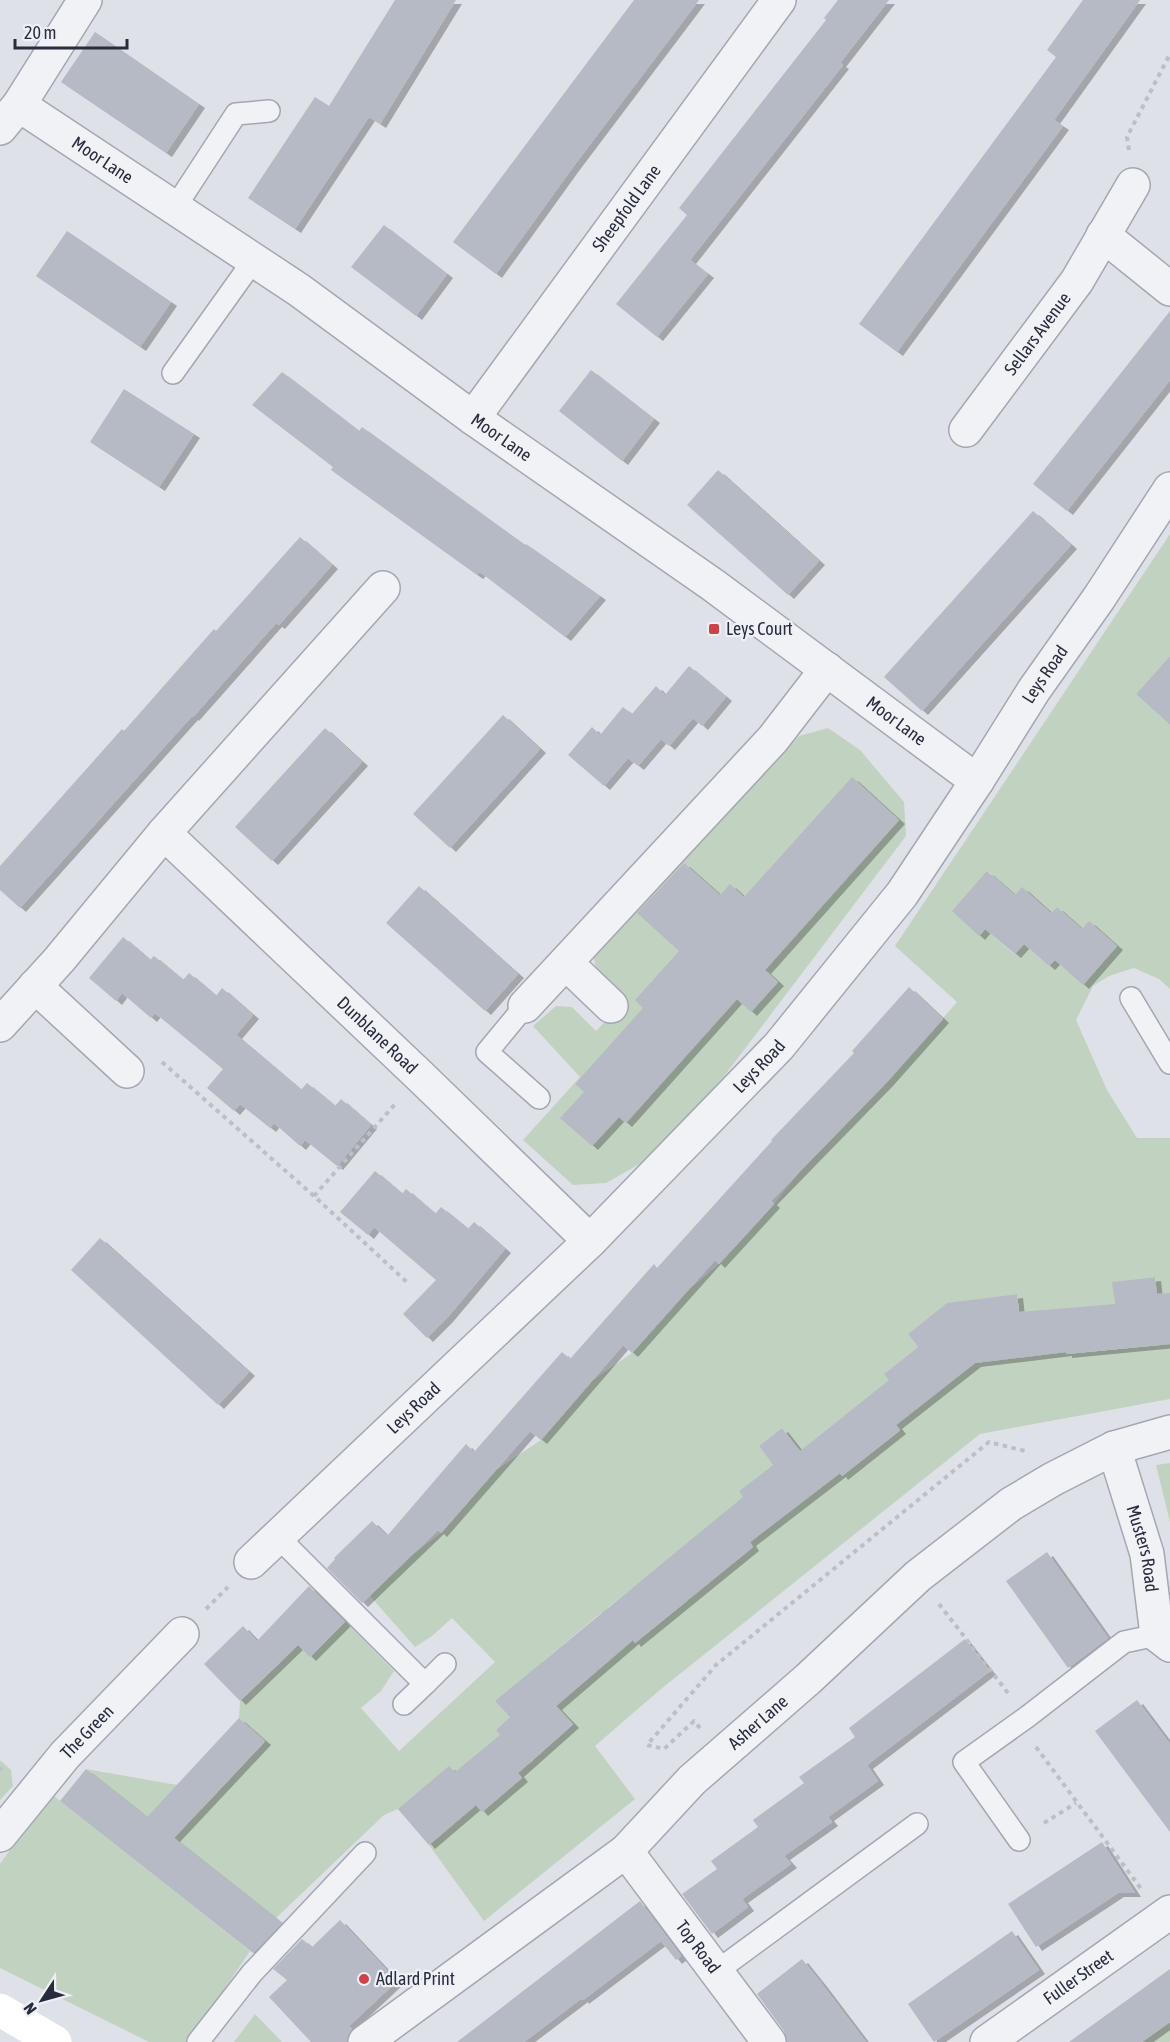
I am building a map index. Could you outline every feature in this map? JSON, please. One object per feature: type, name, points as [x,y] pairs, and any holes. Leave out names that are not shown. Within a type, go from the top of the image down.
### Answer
[{"type":"street","points":[[9,116],[85,0]]},
{"type":"street","name":"Sheepfold Lane","points":[[472,418],[779,0]]},
{"type":"street","name":"Moor Lane","points":[[9,116],[174,209],[298,290],[472,418],[713,585],[977,781]]},
{"type":"street","name":"Sellars Avenue","points":[[966,430],[1077,281],[1133,185]]},
{"type":"street","points":[[1103,235],[1170,289]]},
{"type":"street","name":"Leys Road","points":[[251,1563],[590,1241],[779,1046],[902,894],[1034,690],[1099,598],[1170,489]]},
{"type":"street","points":[[0,1025],[59,960],[164,833],[383,588]]},
{"type":"street","points":[[525,1006],[773,740],[827,669]]},
{"type":"street","name":"Dunblane Road","points":[[164,833],[590,1241]]},
{"type":"street","points":[[566,963],[611,1006]]},
{"type":"street","points":[[35,986],[141,1063]]},
{"type":"street","name":"Asher Lane","points":[[364,2042],[626,1851],[692,1780],[808,1679],[918,1576],[1011,1504],[1053,1479],[1114,1448],[1170,1432]]},
{"type":"street","name":"Musters Road","points":[[1114,1448],[1147,1554],[1163,1640]]},
{"type":"street","name":"The Green","points":[[0,1835],[65,1755],[182,1634]]},
{"type":"street","name":"Top Road","points":[[626,1851],[769,2042]]},
{"type":"street","name":"Fuller Street","points":[[987,2042],[1166,1915]]},
{"type":"street","points":[[0,2010],[55,2042]]},
{"type":"lane","points":[[174,209],[236,114],[269,111]]},
{"type":"lane","points":[[173,373],[253,261]]},
{"type":"lane","points":[[1131,998],[1170,1063]]},
{"type":"lane","points":[[525,1006],[487,1052],[539,1098]]},
{"type":"lane","points":[[278,1537],[425,1684]]},
{"type":"lane","points":[[1019,1840],[964,1762],[1124,1642],[1163,1640]]},
{"type":"lane","points":[[404,1704],[445,1664]]},
{"type":"lane","points":[[717,1971],[917,1824]]},
{"type":"lane","points":[[198,2042],[252,1973],[365,1853]]},
{"type":"path","points":[[1133,185],[1127,137],[1170,54]]},
{"type":"path","points":[[141,1063],[314,1196],[409,1284]]},
{"type":"path","points":[[314,1196],[420,1076]]},
{"type":"path","points":[[724,1752],[694,1721],[664,1749],[647,1744],[716,1665],[989,1442],[1033,1453],[1053,1479]]},
{"type":"path","points":[[182,1634],[251,1563]]},
{"type":"path","points":[[918,1576],[1023,1720],[1076,1803],[1166,1915]]},
{"type":"path","points":[[1019,1840],[1076,1803]]},
{"type":"green space","points":[[1170,534],[1170,656],[1136,694],[1170,725],[1170,989],[1159,979],[1134,968],[1109,976],[1093,986],[1076,1020],[1107,1090],[1137,1138],[1170,1138],[1170,1399],[980,1434],[661,1689],[595,1746],[635,1799],[484,1921],[429,1845],[398,1809],[384,1815],[276,1918],[86,1769],[177,1785],[202,1809],[265,1742],[239,1718],[240,1701],[279,1664],[294,1641],[311,1657],[345,1621],[394,1671],[381,1691],[361,1708],[399,1751],[495,1662],[452,1618],[432,1636],[415,1647],[370,1596],[408,1558],[441,1533],[496,1470],[541,1440],[593,1380],[632,1353],[685,1293],[719,1264],[774,1204],[802,1169],[887,1082],[957,1002],[895,946]],"holes":[[[988,871],[1015,895],[1022,888],[1051,913],[1057,907],[1082,929],[1089,922],[1117,946],[1083,984],[1055,960],[1049,966],[1024,944],[1014,954],[985,929],[980,935],[953,911]],[[1155,1277],[1162,1345],[1067,1354],[1063,1323],[1115,1304],[1113,1282]],[[1017,1294],[1020,1316],[973,1300]],[[945,1305],[965,1370],[884,1374],[918,1347],[908,1334]],[[871,1395],[900,1431],[842,1476],[814,1440]],[[782,1428],[825,1484],[777,1521],[762,1521],[739,1491],[773,1465],[759,1446]],[[725,1512],[753,1547],[702,1588]],[[659,1567],[687,1601],[635,1643],[607,1608]],[[601,1613],[622,1639],[611,1649],[615,1655],[572,1692],[542,1662]],[[541,1689],[573,1725],[528,1765],[496,1730]],[[492,1742],[522,1778],[451,1776]]]},
{"type":"green space","points":[[828,728],[860,750],[904,802],[906,836],[725,1075],[683,1122],[645,1161],[606,1183],[573,1185],[523,1140],[580,1077],[533,1026],[556,1006],[572,1007],[596,1031],[627,998],[597,973],[593,954],[799,736]]},
{"type":"green space","points":[[1170,1463],[1170,1522],[1156,1465]]},
{"type":"green space","points":[[0,1760],[11,1770],[13,1786],[0,1800]]},
{"type":"green space","points":[[50,1793],[250,1951],[189,2042],[149,2042],[0,1968],[0,1864]]},
{"type":"green space","points":[[255,2014],[282,2042],[234,2042]]},
{"type":"green space","points":[[1170,2022],[1170,2042],[1142,2042]]},
{"type":"building","points":[[395,0],[456,0],[380,124],[369,117],[295,229],[248,198],[315,97],[329,106]]},
{"type":"building","points":[[634,0],[699,0],[573,167],[496,274],[453,242]]},
{"type":"building","points":[[838,0],[889,0],[840,63],[843,65],[690,260],[708,274],[657,337],[616,304],[687,215],[679,208],[826,20],[824,18]]},
{"type":"building","points":[[1083,0],[1140,0],[1054,120],[1063,126],[897,352],[859,324],[1056,57],[1047,50]]},
{"type":"building","points":[[95,32],[199,104],[166,153],[61,82]]},
{"type":"building","points":[[384,225],[447,274],[416,316],[351,267]]},
{"type":"building","points":[[67,231],[171,302],[140,347],[36,276]]},
{"type":"building","points":[[1170,311],[1170,380],[1067,511],[1033,484]]},
{"type":"building","points":[[591,370],[654,419],[622,461],[559,411]]},
{"type":"building","points":[[282,372],[359,431],[362,427],[525,545],[600,596],[565,637],[480,572],[477,575],[331,470],[333,467],[252,405]]},
{"type":"building","points":[[124,389],[194,434],[159,487],[90,442]]},
{"type":"building","points":[[718,470],[819,561],[788,595],[687,505]]},
{"type":"building","points":[[1033,511],[1071,545],[922,711],[884,677]]},
{"type":"building","points":[[300,537],[332,565],[279,625],[276,623],[20,908],[0,890],[0,866],[122,729],[124,731],[214,629],[216,631]]},
{"type":"building","points":[[1170,656],[1170,725],[1136,694]]},
{"type":"building","points":[[689,666],[726,697],[702,726],[693,718],[669,746],[661,739],[638,766],[628,758],[604,786],[568,755],[592,727],[600,735],[623,707],[632,714],[656,686],[665,695]]},
{"type":"building","points":[[503,715],[540,749],[450,848],[413,814]]},
{"type":"building","points":[[325,728],[362,762],[272,861],[235,827]]},
{"type":"building","points":[[852,777],[899,820],[765,970],[778,982],[751,1012],[737,999],[626,1123],[619,1117],[592,1146],[560,1118],[584,1092],[575,1084],[643,1008],[635,1000],[679,951],[637,913],[684,863],[720,895],[730,884],[744,897]]},
{"type":"building","points":[[987,871],[1015,895],[1022,887],[1051,913],[1057,907],[1082,929],[1089,921],[1117,946],[1083,985],[1055,960],[1049,966],[1024,944],[1015,954],[985,929],[979,936],[952,911]]},
{"type":"building","points":[[419,886],[518,974],[485,1011],[386,923]]},
{"type":"building","points":[[123,937],[150,960],[154,956],[183,980],[189,973],[216,996],[222,988],[253,1015],[236,1035],[301,1090],[307,1083],[335,1106],[341,1099],[371,1125],[337,1166],[305,1140],[300,1146],[274,1123],[270,1128],[240,1104],[234,1111],[207,1088],[223,1069],[155,1013],[151,1018],[122,993],[116,1001],[89,978]]},
{"type":"building","points":[[909,987],[943,1019],[887,1082],[771,1201],[774,1204],[719,1264],[715,1260],[632,1353],[623,1345],[541,1440],[530,1431],[441,1533],[438,1530],[362,1603],[327,1568],[334,1558],[372,1521],[387,1536],[466,1444],[474,1452],[562,1352],[570,1359],[654,1264],[657,1268],[771,1140],[854,1053],[852,1051]]},
{"type":"building","points":[[375,1171],[402,1194],[406,1189],[435,1214],[441,1207],[468,1229],[474,1222],[505,1249],[447,1318],[427,1338],[403,1314],[436,1280],[374,1227],[368,1235],[340,1212]]},
{"type":"building","points":[[100,1238],[249,1372],[218,1405],[71,1270]]},
{"type":"building","points":[[1155,1277],[1157,1294],[1170,1293],[1170,1344],[1066,1354],[1066,1352],[975,1363],[896,1425],[900,1430],[842,1476],[840,1473],[750,1542],[753,1547],[635,1643],[633,1640],[556,1706],[573,1724],[518,1773],[522,1778],[482,1812],[476,1805],[429,1845],[398,1809],[449,1766],[455,1772],[500,1735],[496,1730],[510,1717],[495,1701],[743,1497],[739,1491],[773,1465],[759,1446],[782,1428],[800,1451],[889,1380],[884,1374],[918,1347],[908,1334],[947,1303],[1017,1294],[1019,1312],[1115,1304],[1112,1282]]},
{"type":"building","points":[[1047,1552],[1108,1638],[1068,1668],[1006,1581]]},
{"type":"building","points":[[309,1586],[345,1622],[310,1657],[298,1645],[240,1701],[204,1664],[243,1626],[257,1641]]},
{"type":"building","points":[[965,1639],[990,1671],[867,1765],[878,1781],[828,1817],[832,1822],[784,1856],[791,1864],[742,1899],[748,1907],[712,1934],[682,1894],[717,1869],[711,1861],[758,1827],[753,1820],[804,1783],[799,1777],[855,1737],[849,1728]]},
{"type":"building","points":[[1137,1700],[1170,1744],[1170,1832],[1095,1731]]},
{"type":"building","points":[[239,1718],[265,1741],[174,1838],[282,1923],[253,1953],[60,1801],[86,1769],[147,1817]]},
{"type":"building","points":[[1102,1842],[1135,1893],[1118,1893],[1036,1947],[1008,1904]]},
{"type":"building","points":[[640,1901],[681,1956],[676,1960],[661,1941],[524,2042],[457,2042]]},
{"type":"building","name":"Adlard Print","points":[[340,1920],[397,1981],[349,2026],[352,2029],[347,2042],[311,2042],[269,1997],[287,1980],[273,1969],[302,1939],[312,1947]]},
{"type":"building","points":[[1012,1931],[1039,1970],[934,2042],[908,2004]]},
{"type":"building","points":[[802,1959],[866,2042],[787,2042],[784,2031],[757,1994]]},
{"type":"building","points":[[1170,1969],[1170,2022],[1142,2042],[1069,2042]]},
{"type":"place","name":"Leys Court","points":[[714,629]]},
{"type":"place","name":"Adlard Print","points":[[364,1979]]}]
